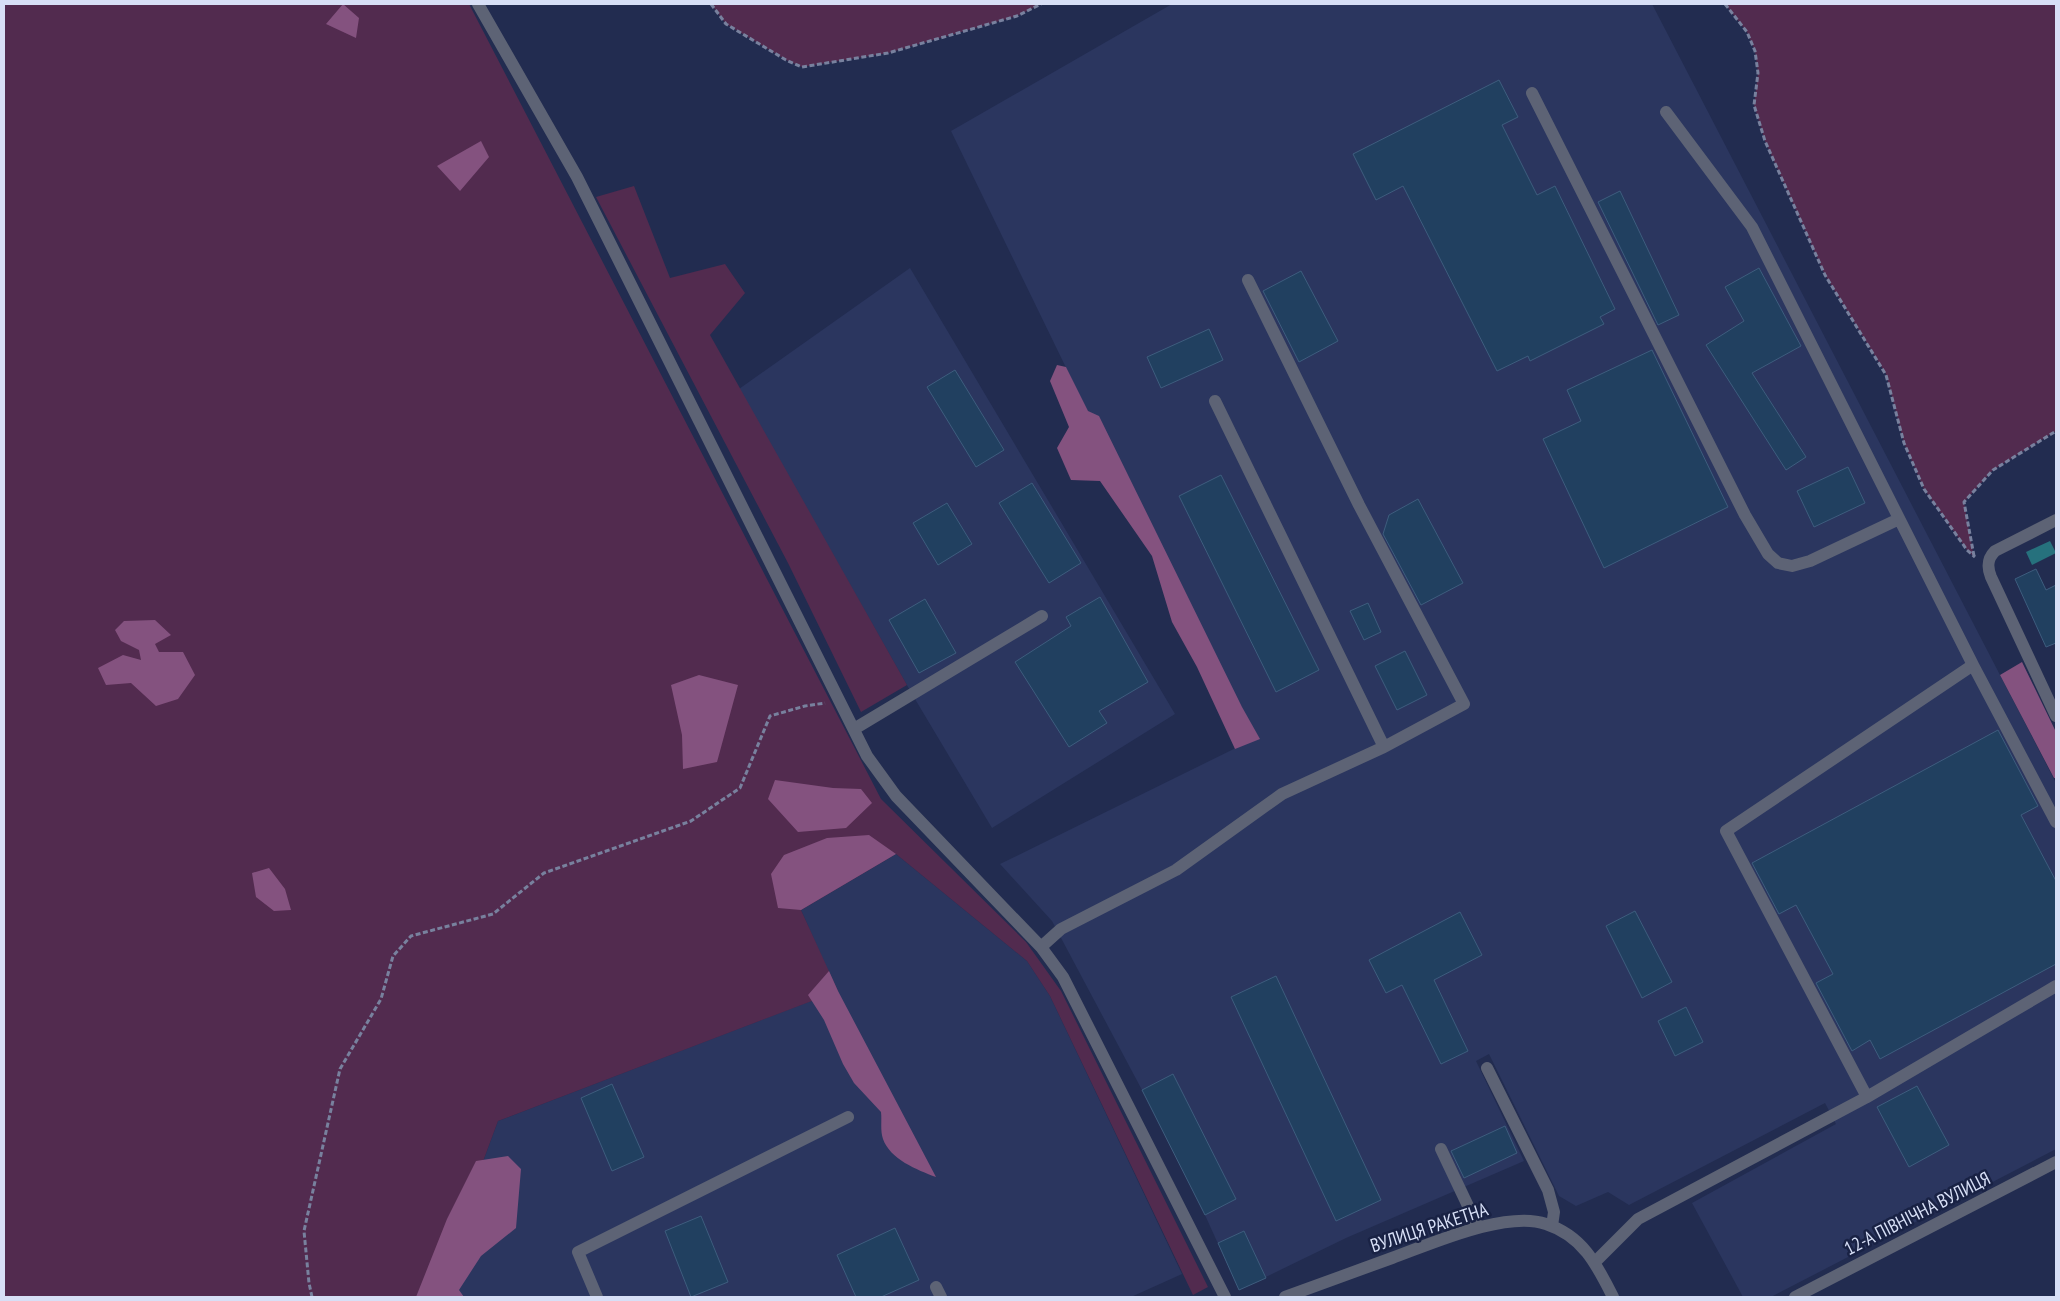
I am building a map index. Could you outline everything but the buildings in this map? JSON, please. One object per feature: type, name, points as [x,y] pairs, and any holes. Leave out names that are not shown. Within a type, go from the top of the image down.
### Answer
[{"type":"street","points":[[478,4],[577,177],[867,756],[896,796],[1041,947],[1063,977],[1225,1297]]},
{"type":"street","points":[[1532,93],[1745,515],[1768,554],[1778,563],[1792,566],[1810,561],[1899,519]]},
{"type":"street","points":[[1666,112],[1752,227],[1973,665],[2056,822]]},
{"type":"street","points":[[1041,947],[1061,929],[1176,870],[1282,794],[1384,747],[1464,704],[1359,505],[1248,280]]},
{"type":"street","points":[[1215,401],[1384,747]]},
{"type":"street","points":[[2056,520],[1995,551],[1988,566],[2056,716]]},
{"type":"street","points":[[854,729],[1042,616]]},
{"type":"street","points":[[1867,1097],[1726,831],[1973,665]]},
{"type":"street","points":[[1595,1262],[1638,1219],[1867,1097],[2056,986]]},
{"type":"street","points":[[1488,1068],[1548,1190],[1554,1212],[1552,1226]]},
{"type":"street","points":[[597,1297],[578,1252],[848,1117]]},
{"type":"street","points":[[1441,1149],[1478,1228]]},
{"type":"street","name":"12-А ПІВНІЧНА ВУЛИЦЯ","points":[[1795,1297],[2056,1162]]},
{"type":"street","name":"ВУЛИЦЯ РАКЕТНА","points":[[1285,1297],[1478,1228],[1525,1221],[1552,1226],[1577,1241],[1595,1262],[1613,1297]]},
{"type":"path","points":[[711,4],[726,24],[786,60],[802,67],[888,52],[1017,16],[1041,4]]},
{"type":"path","points":[[1725,4],[1747,32],[1755,51],[1758,73],[1754,105],[1764,141],[1825,275],[1886,374],[1904,443],[1924,489],[1967,550],[1988,566]]},
{"type":"path","points":[[1974,557],[1964,502],[1993,470],[2056,431]]},
{"type":"path","points":[[312,1297],[304,1232],[340,1069],[381,999],[393,956],[411,936],[493,914],[544,873],[691,821],[740,788],[770,716],[805,706],[840,702]]},
{"type":"shaded area","points":[[4,4],[469,4],[881,799],[1026,942],[1061,991],[1208,1287],[1193,1295],[1050,996],[1027,961],[896,854],[801,910],[838,991],[498,1121],[445,1264],[444,1297],[4,1297]]},
{"type":"shaded area","points":[[343,4],[359,18],[356,38],[326,24]]},
{"type":"shaded area","points":[[711,4],[1041,4],[1017,16],[888,53],[802,67],[786,60],[726,24]]},
{"type":"shaded area","points":[[1172,4],[1652,4],[2056,783],[2056,1149],[1771,1297],[1743,1297],[1692,1203],[1836,1124],[1825,1103],[1629,1205],[1608,1192],[1576,1206],[1559,1196],[1489,1054],[1476,1061],[1524,1161],[1346,1238],[1239,1290],[1205,1215],[1142,1090],[1052,921],[1000,864],[1248,742],[951,131]]},
{"type":"shaded area","points":[[1725,4],[2056,4],[2056,431],[1993,470],[1964,502],[1974,557],[1924,489],[1904,443],[1886,374],[1825,275],[1765,141],[1754,105],[1758,73],[1755,51],[1747,32]]},
{"type":"shaded area","points":[[481,141],[489,157],[460,191],[437,166]]},
{"type":"shaded area","points":[[634,186],[670,278],[725,264],[745,293],[710,335],[907,685],[861,712],[788,563],[596,197]]},
{"type":"shaded area","points":[[910,268],[1175,714],[992,828],[912,694],[739,389]]},
{"type":"shaded area","points":[[1057,365],[1066,367],[1088,411],[1099,416],[1242,707],[1260,739],[1235,749],[1197,667],[1172,622],[1152,556],[1100,481],[1071,480],[1057,448],[1069,427],[1050,381]]},
{"type":"shaded area","points":[[2050,541],[2056,553],[2032,565],[2026,552]]},
{"type":"shaded area","points":[[155,620],[171,635],[155,644],[159,652],[183,652],[195,675],[178,699],[156,706],[131,683],[106,685],[98,668],[123,655],[141,660],[139,650],[121,641],[115,630],[124,621]]},
{"type":"shaded area","points":[[2022,662],[2056,732],[2056,778],[2054,778],[2000,675]]},
{"type":"shaded area","points":[[699,675],[738,685],[717,762],[683,769],[682,735],[671,685]]},
{"type":"shaded area","points":[[775,780],[833,788],[861,789],[872,803],[846,828],[798,832],[768,799]]},
{"type":"shaded area","points":[[869,835],[896,854],[801,910],[778,908],[771,874],[784,855],[827,838]]},
{"type":"shaded area","points":[[896,854],[1027,961],[1050,996],[1182,1274],[1131,1297],[444,1297],[445,1264],[498,1121],[837,991],[801,910]]},
{"type":"shaded area","points":[[269,868],[285,889],[291,910],[274,911],[256,897],[252,873]]},
{"type":"shaded area","points":[[829,971],[936,1177],[905,1163],[887,1146],[882,1136],[881,1112],[854,1083],[843,1064],[824,1020],[808,995]]},
{"type":"shaded area","points":[[508,1156],[521,1169],[516,1228],[481,1256],[459,1290],[464,1297],[416,1297],[447,1219],[476,1161]]}]
